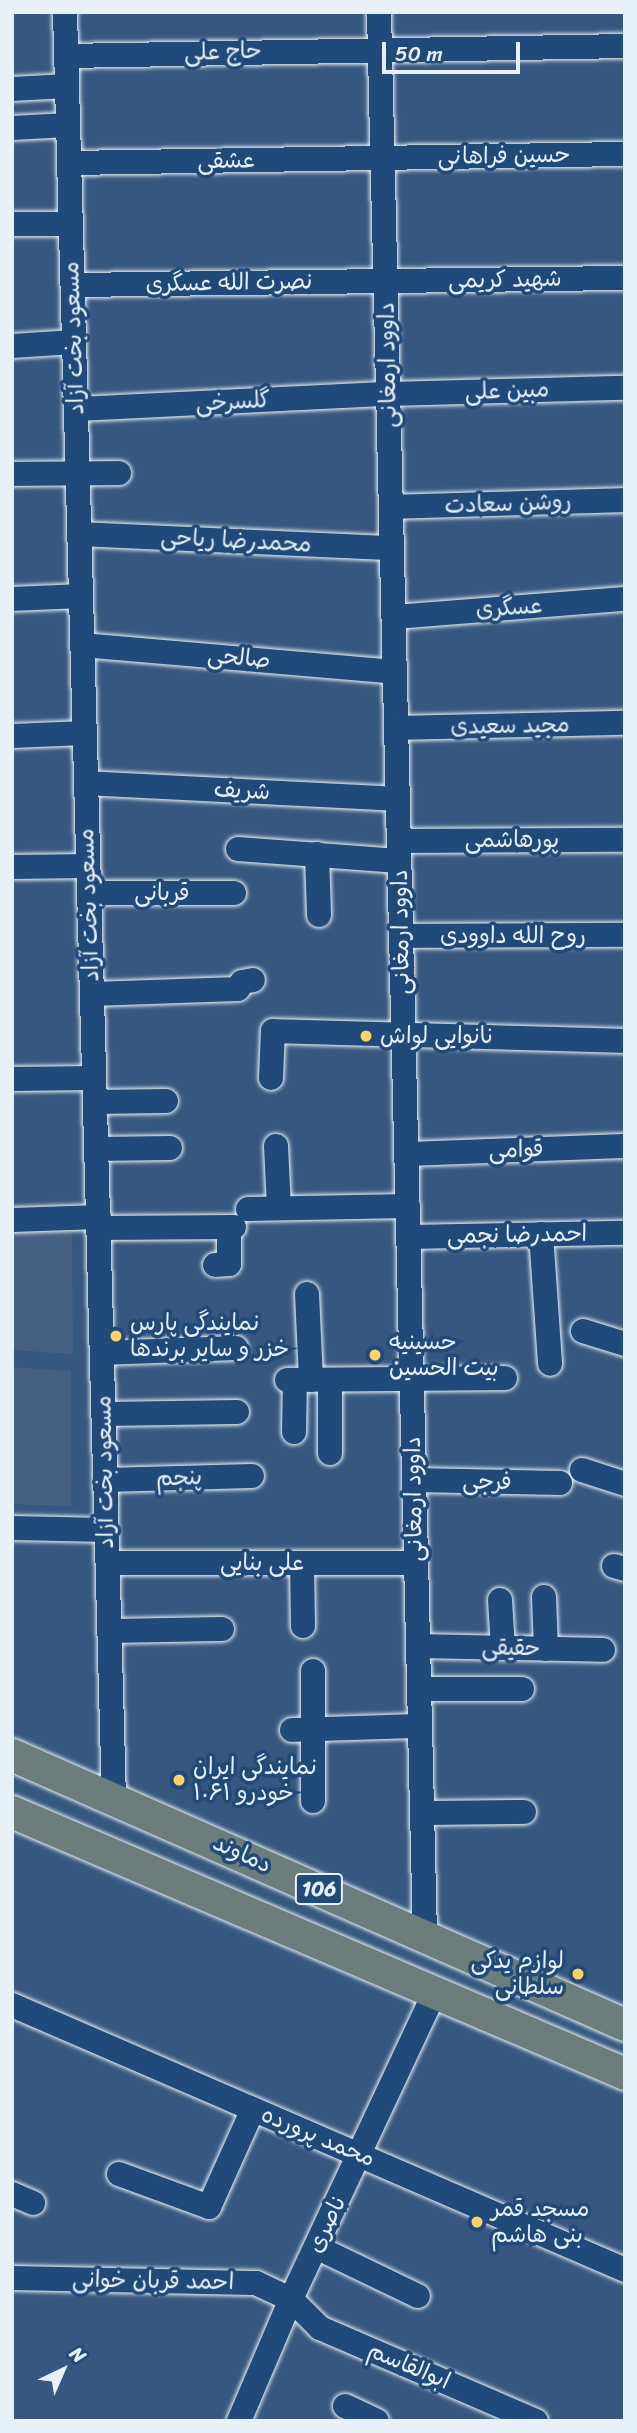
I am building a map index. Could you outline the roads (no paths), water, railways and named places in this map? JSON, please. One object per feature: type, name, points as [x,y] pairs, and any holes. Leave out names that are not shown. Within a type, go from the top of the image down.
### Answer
[{"type":"main road","name":"دماوند","points":[[12,1755],[114,1797],[625,2025]]},
{"type":"main road","name":"106","points":[[12,1812],[625,2074]]},
{"type":"street","name":"مسعود بخت آزاد","points":[[65,12],[78,409],[76,472],[80,534],[114,1797]]},
{"type":"street","name":"داوود ارمغانی","points":[[379,12],[425,1936]]},
{"type":"street","name":"حاج علی","points":[[66,56],[380,48],[625,46]]},
{"type":"street","points":[[12,89],[67,86]]},
{"type":"street","points":[[12,128],[68,125]]},
{"type":"street","name":"حسین فراهانی","points":[[383,158],[625,154]]},
{"type":"street","name":"عشقی","points":[[69,163],[383,158]]},
{"type":"street","points":[[12,224],[70,224]]},
{"type":"street","name":"شهید کریمی","points":[[386,281],[625,278]]},
{"type":"street","name":"نصرت الله عسگری","points":[[73,285],[386,281]]},
{"type":"street","points":[[12,346],[74,342]]},
{"type":"street","name":"مبین علی","points":[[388,394],[625,388]]},
{"type":"street","name":"گلسرخی","points":[[78,409],[388,394]]},
{"type":"street","points":[[12,474],[119,473]]},
{"type":"street","name":"روشن سعادت","points":[[391,507],[625,500]]},
{"type":"street","name":"محمدرضا ریاحی","points":[[80,534],[392,548]]},
{"type":"street","points":[[12,599],[80,596]]},
{"type":"street","name":"عسگری","points":[[394,617],[625,599]]},
{"type":"street","name":"صالحی","points":[[82,645],[395,672]]},
{"type":"street","name":"مجید سعیدی","points":[[396,729],[625,723]]},
{"type":"street","points":[[12,736],[85,733]]},
{"type":"street","name":"شریف","points":[[86,783],[398,799]]},
{"type":"street","name":"پورهاشمی","points":[[238,849],[317,854],[625,840]]},
{"type":"street","points":[[317,854],[319,915]]},
{"type":"street","points":[[12,867],[88,866]]},
{"type":"street","name":"قربانی","points":[[89,893],[234,893]]},
{"type":"street","name":"روح الله داوودی","points":[[401,936],[625,935]]},
{"type":"street","points":[[92,994],[238,989],[242,982],[253,980]]},
{"type":"street","points":[[271,1078],[273,1031],[404,1037],[625,1041]]},
{"type":"street","points":[[12,1079],[166,1101]]},
{"type":"street","points":[[276,1146],[279,1209]]},
{"type":"street","name":"قوامی","points":[[407,1154],[625,1146]]},
{"type":"street","points":[[96,1149],[170,1148]]},
{"type":"street","points":[[12,1220],[237,1221],[279,1209],[408,1206]]},
{"type":"street","points":[[215,1265],[229,1264],[237,1221]]},
{"type":"street","name":"احمدرضا نجمی","points":[[408,1237],[625,1233]]},
{"type":"street","points":[[541,1234],[550,1364]]},
{"type":"street","points":[[295,1432],[306,1380],[307,1294]]},
{"type":"street","points":[[583,1331],[625,1344]]},
{"type":"street","points":[[102,1353],[236,1348]]},
{"type":"street","points":[[306,1380],[505,1378]]},
{"type":"street","points":[[306,1380],[330,1453]]},
{"type":"street","points":[[104,1414],[237,1412]]},
{"type":"street","points":[[582,1470],[625,1484]]},
{"type":"street","name":"پنجم","points":[[106,1480],[252,1476]]},
{"type":"street","name":"فرجی","points":[[414,1480],[560,1483]]},
{"type":"street","points":[[12,1528],[107,1530]]},
{"type":"street","name":"علی بنایی","points":[[108,1563],[416,1563]]},
{"type":"street","points":[[302,1563],[303,1626]]},
{"type":"street","points":[[544,1597],[546,1649]]},
{"type":"street","points":[[500,1600],[503,1648]]},
{"type":"street","points":[[110,1631],[222,1629]]},
{"type":"street","name":"حقیقی","points":[[418,1646],[603,1650]]},
{"type":"street","points":[[313,1671],[302,1730],[313,1801]]},
{"type":"street","points":[[419,1689],[522,1689]]},
{"type":"street","points":[[302,1730],[420,1726]]},
{"type":"street","points":[[422,1813],[524,1812]]},
{"type":"street","name":"ناصری","points":[[239,2421],[291,2299],[435,1991]]},
{"type":"street","name":"محمد پرورده","points":[[12,2005],[625,2270]]},
{"type":"street","points":[[119,2174],[209,2207],[253,2109]]},
{"type":"street","points":[[316,2247],[418,2296]]},
{"type":"street","name":"احمد قربان خوانی","points":[[12,2278],[256,2283],[291,2299]]},
{"type":"street","name":"ابوالقاسم","points":[[291,2299],[320,2328],[520,2418]]},
{"type":"street","points":[[345,2406],[377,2421]]},
{"type":"place","name":"نانوایی لواش","points":[[366,1036]]},
{"type":"place","name":"نمایندگی پارس خزر و سایر برندها","points":[[116,1336]]},
{"type":"place","name":"حسینیه بیت الحسین","points":[[375,1355]]},
{"type":"place","name":"نمایندگی ایران خودرو ۱۰۶۱","points":[[179,1780]]},
{"type":"place","name":"لوازم یدکی سلطانی","points":[[578,1974]]},
{"type":"place","name":"مسجد قمر بنی هاشم","points":[[477,2222]]}]
